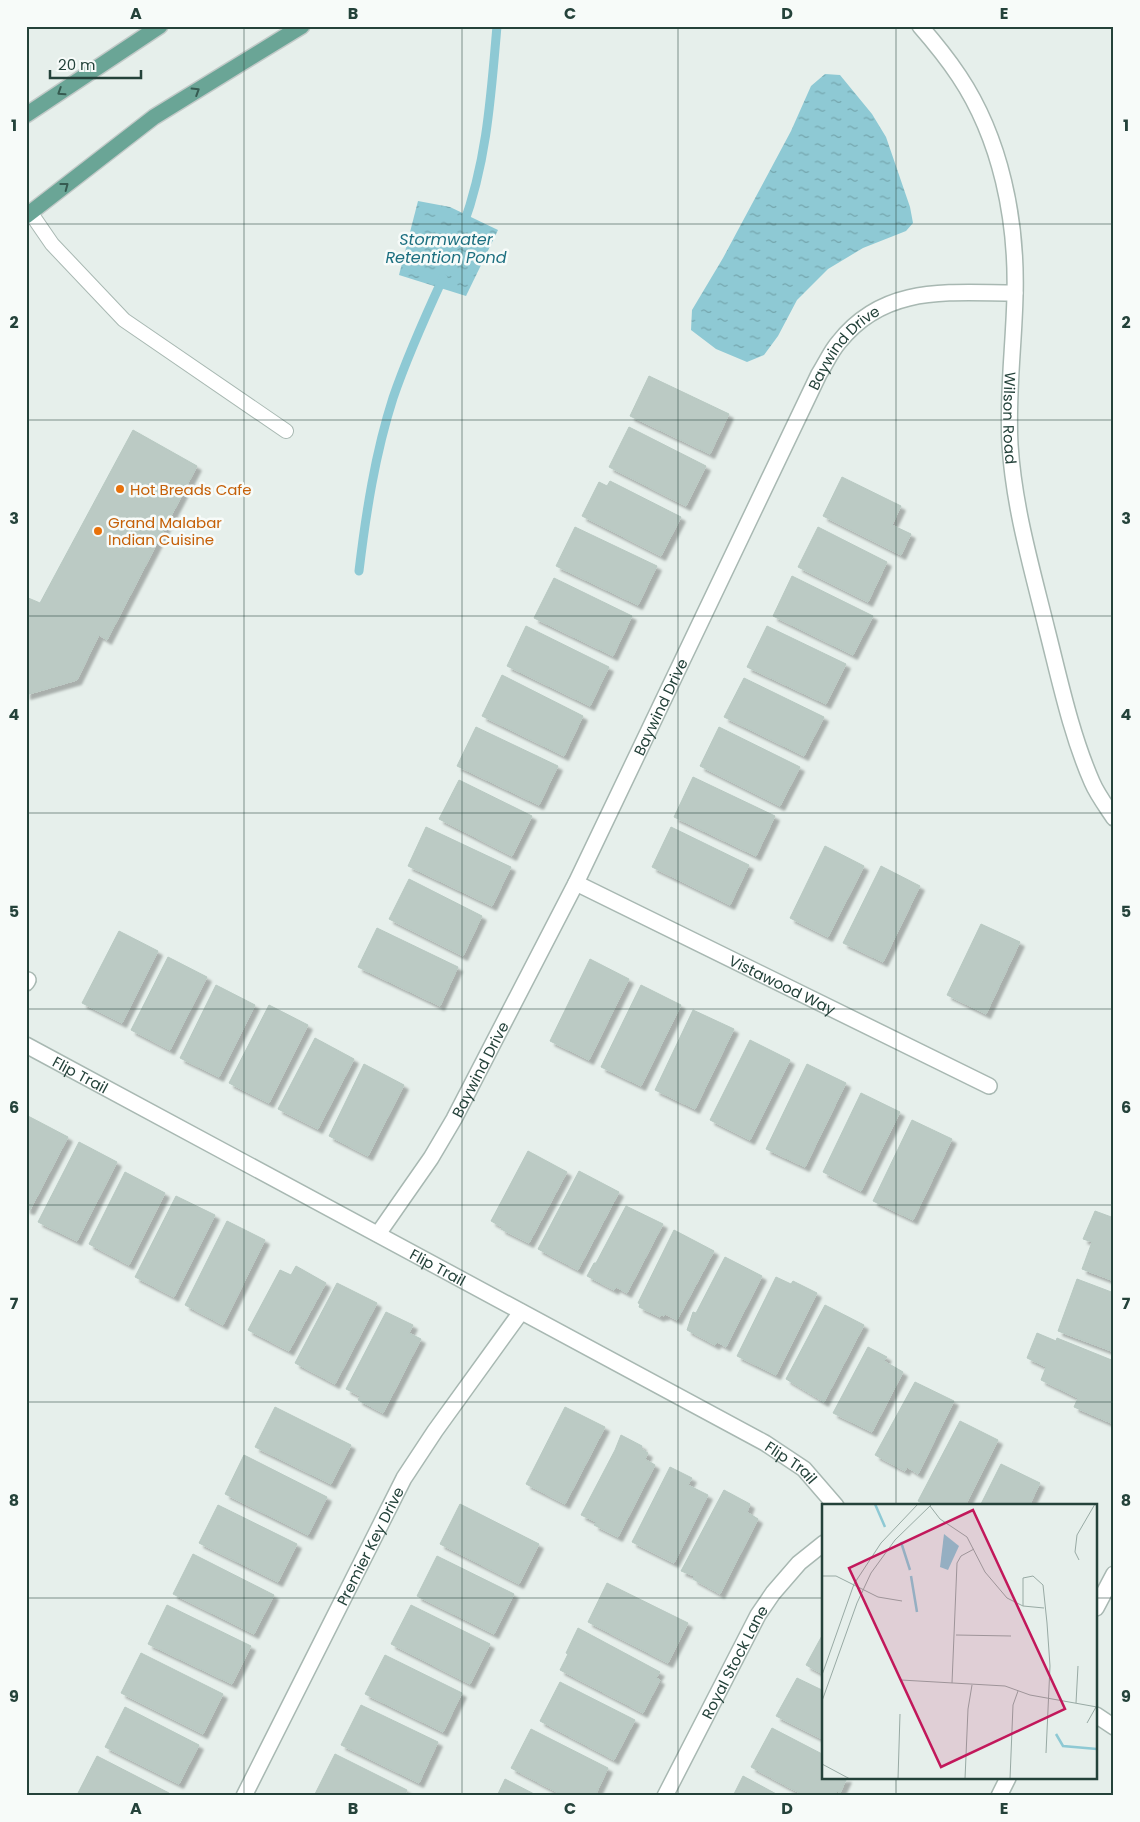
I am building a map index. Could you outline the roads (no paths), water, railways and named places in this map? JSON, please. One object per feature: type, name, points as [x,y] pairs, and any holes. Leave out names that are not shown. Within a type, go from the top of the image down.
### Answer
[{"type":"main road","points":[[26,115],[160,26]]},
{"type":"main road","points":[[28,211],[154,117],[302,26]]},
{"type":"street","name":"Wilson Road","points":[[920,26],[960,77],[987,129],[1004,178],[1014,231],[1015,293],[1009,396],[1010,447],[1017,505],[1032,571],[1074,731],[1093,784],[1114,818]]},
{"type":"street","name":"Baywind Drive","points":[[378,1234],[431,1158],[454,1119],[576,883],[819,374],[838,343],[855,324],[889,302],[925,294],[1015,293]]},
{"type":"street","name":"Vistawood Way","points":[[576,883],[989,1086]]},
{"type":"street","name":"Flip Trail","points":[[26,1045],[765,1443],[804,1469],[834,1504]]},
{"type":"street","name":"Premier Key Drive","points":[[244,1796],[404,1478],[435,1430],[521,1312]]},
{"type":"street","name":"Royal Stock Lane","points":[[665,1796],[758,1614],[799,1563],[822,1544]]},
{"type":"street","points":[[1098,1604],[1114,1574]]},
{"type":"street","points":[[1098,1716],[1114,1727]]},
{"type":"street","points":[[999,1796],[1007,1780]]},
{"type":"lane","points":[[28,211],[52,244],[124,320],[286,431]]},
{"type":"water","points":[[825,74],[840,75],[872,114],[886,137],[910,207],[913,223],[906,231],[863,248],[828,269],[797,300],[778,336],[764,355],[747,362],[716,349],[691,330],[692,310],[723,258],[791,131],[811,86]]},
{"type":"water","name":"Stormwater Retention Pond","points":[[418,201],[450,207],[498,230],[466,296],[399,275]]},
{"type":"waterway","points":[[463,226],[478,177],[483,152],[497,26]]},
{"type":"waterway","points":[[359,571],[372,484],[381,440],[393,398],[410,352],[443,278]]},
{"type":"place","name":"Hot Breads Cafe","points":[[120,489]]},
{"type":"place","name":"Grand Malabar Indian Cuisine","points":[[98,531]]}]
